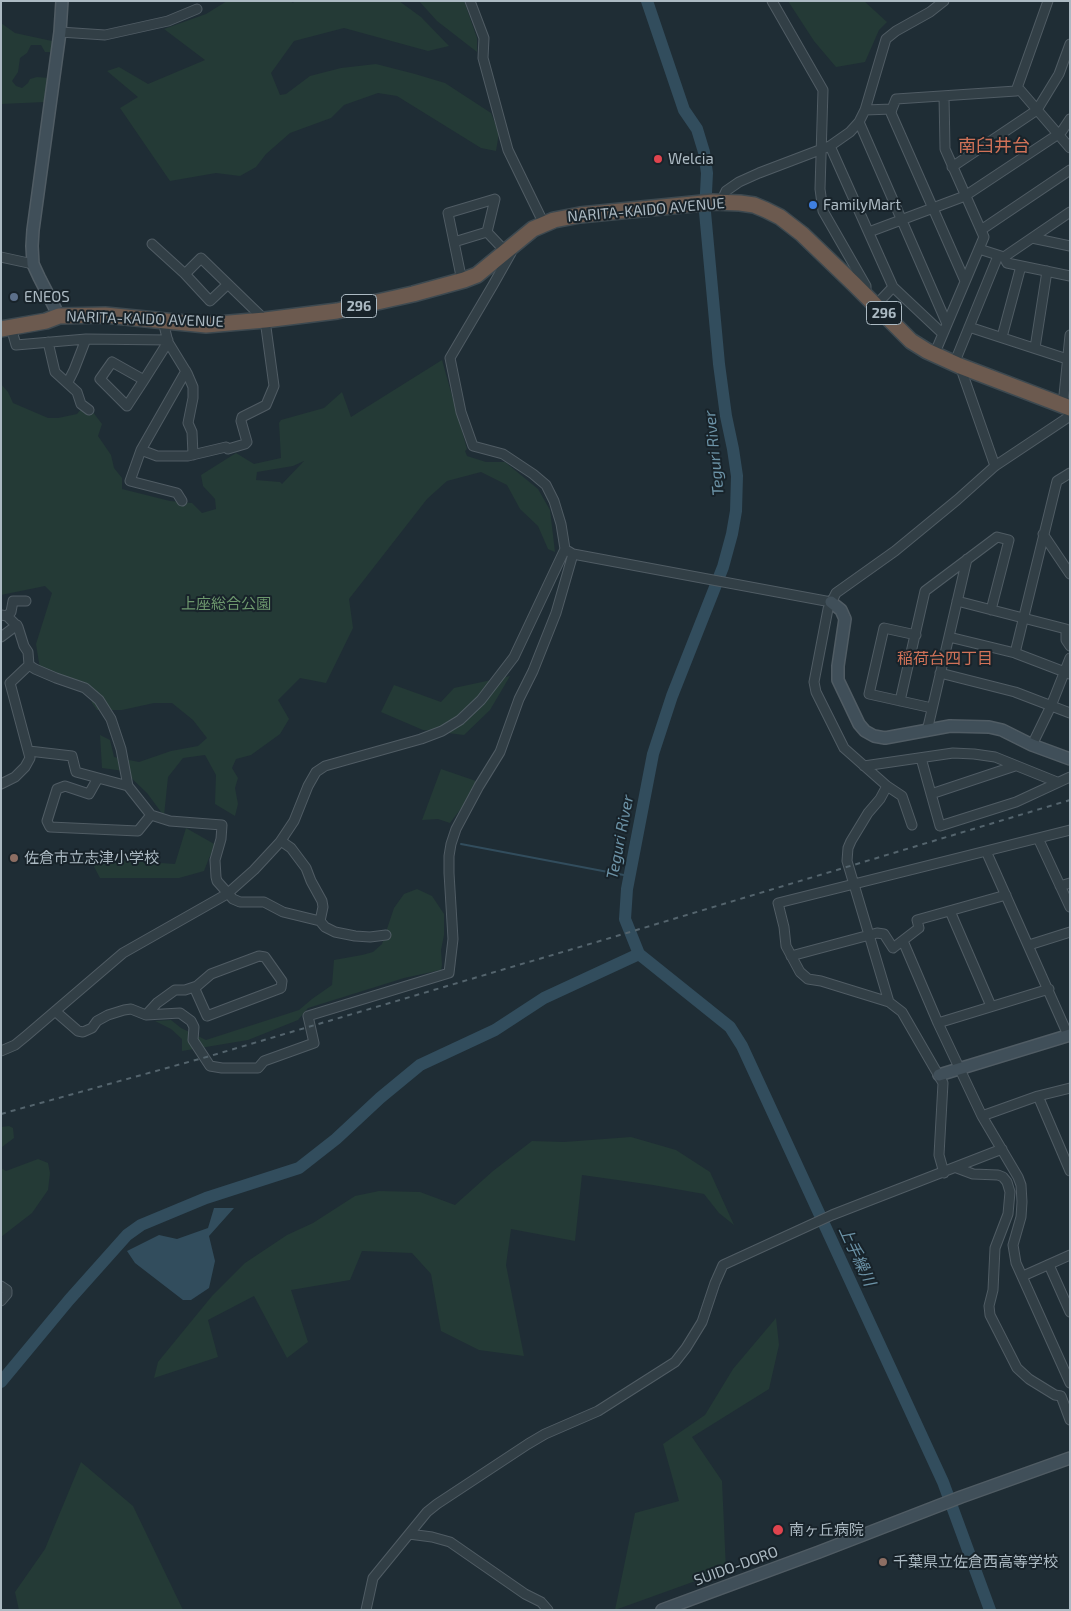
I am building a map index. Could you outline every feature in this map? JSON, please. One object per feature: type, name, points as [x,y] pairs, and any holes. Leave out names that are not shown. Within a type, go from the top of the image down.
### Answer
[{"type":"highway","name":"NARITA-KAIDO AVENUE","points":[[6,328],[46,321],[59,316],[105,315],[206,325],[337,311],[413,294],[477,275],[533,229],[560,218],[717,202],[754,205],[780,217],[802,234],[871,300],[910,341],[934,355],[1067,410]]},
{"type":"street","points":[[59,316],[33,264],[33,230],[60,32],[62,1]]},
{"type":"street","points":[[470,1],[484,38],[483,58],[508,150],[544,224]]},
{"type":"street","points":[[772,1],[824,90],[820,150],[820,189],[823,211],[866,286],[871,300],[893,287]]},
{"type":"street","points":[[717,202],[726,191],[739,182],[759,172],[837,143],[850,132],[859,122],[865,110],[886,39],[896,31],[930,12],[944,1]]},
{"type":"street","points":[[1016,91],[1048,1]]},
{"type":"street","points":[[60,32],[105,35],[168,21],[197,9]]},
{"type":"street","points":[[952,167],[1036,110],[1059,74],[1070,44]]},
{"type":"street","points":[[965,281],[891,113],[896,99],[1020,90],[1070,148]]},
{"type":"street","points":[[934,355],[984,237],[945,149],[944,96]]},
{"type":"street","points":[[865,110],[892,109]]},
{"type":"street","points":[[869,232],[965,196],[1057,134],[1070,119]]},
{"type":"street","points":[[859,122],[947,324]]},
{"type":"street","points":[[830,146],[893,287],[943,334]]},
{"type":"street","points":[[981,230],[1070,170]]},
{"type":"street","points":[[462,281],[448,213],[495,199],[487,232]]},
{"type":"street","points":[[995,466],[957,365],[969,327],[1001,257],[1070,212]]},
{"type":"street","points":[[1,1051],[15,1045],[123,953],[227,894],[254,870],[281,841],[294,821],[308,786],[316,772],[325,766],[421,739],[460,720],[481,700],[514,657],[565,549],[561,524],[554,501],[546,485],[514,460],[503,454],[473,446],[461,412],[450,358],[510,253],[487,232]]},
{"type":"street","points":[[454,242],[487,232]]},
{"type":"street","points":[[1032,238],[1070,246]]},
{"type":"street","points":[[152,244],[185,274],[210,301],[228,284]]},
{"type":"street","points":[[979,249],[1001,257],[1007,263],[1070,276]]},
{"type":"street","points":[[1,257],[33,264]]},
{"type":"street","points":[[141,450],[157,456],[193,455],[226,447],[228,449],[247,442],[241,421],[242,417],[266,405],[274,386],[265,320],[201,258],[185,274]]},
{"type":"street","points":[[1002,337],[1021,266]]},
{"type":"street","points":[[1036,348],[1047,271]]},
{"type":"street","points":[[163,321],[168,341],[193,387],[193,398],[188,423],[192,432],[193,455]]},
{"type":"street","points":[[969,327],[1068,359]]},
{"type":"street","points":[[6,328],[16,345],[86,339],[168,341]]},
{"type":"street","points":[[912,825],[902,796],[887,786],[844,748],[816,692],[814,682],[828,609],[836,593],[895,551],[995,466],[1067,410],[1070,335]]},
{"type":"street","points":[[68,382],[86,339]]},
{"type":"street","points":[[144,380],[112,362],[100,379],[127,406],[144,380],[168,341]]},
{"type":"street","points":[[48,342],[55,372],[77,392],[81,404],[89,410]]},
{"type":"street","points":[[182,501],[176,493],[130,481],[141,450],[186,371]]},
{"type":"street","points":[[1015,653],[1057,481],[1068,477]]},
{"type":"street","points":[[1043,534],[1070,574]]},
{"type":"street","points":[[900,701],[925,591],[997,536],[1009,540],[991,610]]},
{"type":"street","points":[[565,549],[573,554],[831,602],[841,610],[845,619],[838,666],[838,680],[859,724],[865,731],[874,736],[885,738],[950,726],[989,727],[1002,730],[1032,745],[1070,759]]},
{"type":"street","points":[[55,1011],[78,1031],[83,1032],[92,1028],[97,1021],[108,1015],[124,1010],[131,1009],[146,1015],[180,1013],[186,1016],[194,1027],[193,1040],[210,1066],[258,1068],[264,1061],[314,1043],[308,1016],[449,973],[453,939],[449,873],[451,844],[456,829],[500,752],[518,699],[533,671],[556,613],[573,554]]},
{"type":"street","points":[[927,730],[967,559]]},
{"type":"street","points":[[26,601],[13,601],[11,612],[4,616],[17,625],[28,652],[30,664],[35,669],[85,688],[106,708],[121,750],[128,786],[151,815],[170,821],[222,825],[221,839],[215,860],[216,877],[227,894],[240,902],[264,902],[282,912],[320,921],[325,927],[335,932],[354,936],[386,935]]},
{"type":"street","points":[[957,601],[1066,629],[1066,640],[1070,646]]},
{"type":"street","points":[[1,637],[17,625]]},
{"type":"street","points":[[916,635],[884,628],[869,694],[932,708]]},
{"type":"street","points":[[948,638],[1015,653],[1067,672]]},
{"type":"street","points":[[1032,745],[1067,672],[1070,658]]},
{"type":"street","points":[[1,784],[15,777],[25,767],[30,758],[10,683],[30,664]]},
{"type":"street","points":[[940,673],[1015,692],[1070,713]]},
{"type":"street","points":[[29,751],[72,756],[76,772],[128,786]]},
{"type":"street","points":[[864,766],[953,753],[974,754],[994,757],[1057,782]]},
{"type":"street","points":[[921,758],[940,826],[1033,796],[1057,782],[1070,778]]},
{"type":"street","points":[[931,794],[1016,766]]},
{"type":"street","points":[[98,778],[89,794],[65,786],[57,789],[47,821],[50,828],[138,831],[151,815]]},
{"type":"street","points":[[887,786],[880,799],[868,813],[848,848],[847,861],[889,1002]]},
{"type":"street","points":[[944,1173],[939,1155],[944,1087],[939,1075],[902,1012],[889,1002],[821,981],[808,979],[800,972],[786,946],[784,927],[778,903],[1070,830]]},
{"type":"street","points":[[1038,838],[1070,907]]},
{"type":"street","points":[[281,841],[291,848],[306,868],[324,907],[320,921]]},
{"type":"street","points":[[939,1075],[1069,1036],[986,851]]},
{"type":"street","points":[[1060,886],[1070,883]]},
{"type":"street","points":[[791,956],[877,933],[884,934],[893,948],[919,928],[917,920],[1006,894]]},
{"type":"street","points":[[950,911],[991,1006]]},
{"type":"street","points":[[1029,945],[1070,932]]},
{"type":"street","points":[[903,940],[938,1023],[982,1116],[1021,1185],[1021,1216],[1013,1245],[1016,1263],[1070,1383]]},
{"type":"street","points":[[146,1015],[157,1003],[175,990],[185,990],[194,987],[211,974],[259,956],[265,957],[282,981],[281,988],[207,1016],[194,987]]},
{"type":"street","points":[[938,1023],[1049,989]]},
{"type":"street","points":[[982,1116],[1038,1096],[1070,1088]]},
{"type":"street","points":[[1038,1096],[1070,1171]]},
{"type":"street","points":[[366,1610],[373,1578],[427,1512],[528,1444],[545,1434],[598,1411],[675,1362],[702,1322],[720,1270],[727,1262],[832,1215],[1002,1149]]},
{"type":"street","points":[[957,1168],[973,1174],[998,1175],[1007,1182],[1010,1192],[1008,1214],[994,1248],[993,1290],[989,1306],[990,1315],[1017,1368],[1029,1379],[1055,1395],[1065,1394],[1070,1420]]},
{"type":"street","points":[[1022,1276],[1070,1255]]},
{"type":"street","points":[[1048,1265],[1070,1312]]},
{"type":"street","points":[[1,1286],[7,1290],[7,1294],[1,1301]]},
{"type":"street","name":"SUIDO-DORO","points":[[662,1610],[941,1504],[1070,1458]]},
{"type":"street","points":[[409,1534],[450,1542],[525,1594],[541,1602],[548,1610]]},
{"type":"green space","points":[[227,1],[290,1],[293,3],[295,1],[399,1],[421,17],[449,46],[428,51],[344,28],[294,41],[271,73],[280,95],[286,94],[310,76],[341,68],[376,64],[415,74],[445,83],[491,113],[499,133],[496,151],[481,148],[397,96],[378,93],[344,105],[331,118],[290,133],[266,154],[256,167],[240,176],[216,173],[170,181],[120,108],[138,97],[107,71],[119,67],[148,84],[205,60],[164,29],[206,14]]},
{"type":"green space","points":[[419,1],[464,1],[477,38],[477,52],[437,21]]},
{"type":"green space","points":[[788,1],[864,1],[887,22],[879,30],[865,62],[836,67],[814,41]]},
{"type":"green space","points":[[1,23],[15,33],[52,41],[51,52],[45,52],[41,45],[31,45],[27,53],[20,58],[18,72],[12,81],[16,86],[22,88],[30,79],[37,77],[49,78],[45,102],[1,104]]},
{"type":"green space","name":"上座総合公園","points":[[442,360],[467,449],[465,451],[467,456],[486,462],[505,462],[538,489],[550,510],[555,552],[548,549],[538,526],[520,509],[507,485],[481,472],[447,481],[427,499],[349,599],[353,628],[326,683],[300,678],[278,700],[289,719],[280,734],[251,755],[236,759],[232,768],[238,778],[235,788],[238,804],[235,816],[215,804],[216,775],[205,755],[183,758],[168,777],[164,816],[147,793],[124,771],[102,768],[100,735],[110,740],[114,757],[139,762],[171,751],[198,746],[207,738],[193,720],[172,703],[154,703],[122,710],[97,710],[92,703],[89,690],[40,669],[36,644],[52,593],[45,586],[1,595],[1,384],[8,392],[13,403],[48,418],[77,414],[86,403],[102,424],[98,436],[111,455],[114,468],[122,478],[122,489],[170,501],[192,503],[202,513],[216,509],[215,499],[203,486],[201,475],[236,453],[254,464],[281,458],[279,423],[281,420],[324,408],[342,392],[351,417]],"holes":[[[304,461],[282,484],[280,482],[256,480],[257,472],[293,466]]]},
{"type":"green space","points":[[510,676],[490,710],[464,735],[423,730],[381,712],[394,685],[441,702],[454,688]]},
{"type":"green space","points":[[441,769],[476,781],[466,802],[450,823],[438,819],[422,820]]},
{"type":"green space","points":[[186,828],[216,845],[204,871],[179,878],[100,878],[91,861],[103,859],[175,864]]},
{"type":"green space","points":[[417,889],[432,896],[444,914],[441,970],[404,978],[308,1008],[298,1020],[248,1040],[182,1051],[182,1039],[171,1029],[155,1021],[171,1020],[181,1028],[206,1040],[299,1010],[332,985],[334,960],[373,952],[382,944],[394,908],[404,894]]},
{"type":"green space","points":[[9,1126],[13,1128],[14,1138],[2,1147],[1,1150],[1,1127]]},
{"type":"green space","points":[[631,1137],[676,1150],[710,1172],[734,1225],[719,1213],[704,1194],[582,1175],[575,1241],[511,1229],[506,1265],[524,1356],[479,1350],[441,1331],[431,1274],[412,1253],[362,1251],[350,1280],[291,1290],[308,1342],[287,1358],[254,1296],[208,1320],[218,1357],[154,1378],[158,1362],[212,1296],[245,1263],[287,1235],[313,1223],[355,1196],[379,1191],[420,1192],[455,1205],[493,1171],[532,1141],[564,1142]]},
{"type":"green space","points":[[38,1159],[48,1163],[50,1173],[48,1190],[32,1213],[1,1237],[1,1168],[6,1171]]},
{"type":"green space","points":[[776,1318],[779,1345],[769,1389],[692,1437],[722,1481],[726,1570],[615,1610],[635,1513],[679,1501],[663,1444],[705,1415],[733,1369]]},
{"type":"green space","points":[[81,1462],[133,1506],[183,1610],[19,1610],[15,1592],[45,1549]]},
{"type":"water","points":[[214,1208],[234,1208],[209,1236],[215,1261],[209,1288],[191,1300],[183,1300],[135,1263],[127,1251],[159,1235],[177,1239],[208,1228]]},
{"type":"waterway","name":"Teguri River","points":[[639,954],[625,919],[627,889],[653,754],[672,696],[723,567],[736,511],[737,476],[719,364],[705,212],[707,173],[704,152],[697,129],[684,110],[647,1]]},
{"type":"waterway","points":[[461,844],[629,876]]},
{"type":"waterway","name":"上手繰川","points":[[639,954],[730,1027],[742,1046],[943,1482],[990,1610]]},
{"type":"waterway","points":[[1,1382],[69,1300],[127,1235],[141,1225],[206,1198],[299,1168],[336,1139],[380,1098],[420,1065],[495,1030],[544,998],[639,954]]},
{"type":"railway","points":[[1,1114],[210,1056],[1070,800]]},
{"type":"place","name":"Welcia","points":[[658,159]]},
{"type":"place","name":"FamilyMart","points":[[813,205]]},
{"type":"place","name":"ENEOS","points":[[14,297]]},
{"type":"place","name":"佐倉市立志津小学校","points":[[14,858]]},
{"type":"place","name":"南ヶ丘病院","points":[[778,1530]]},
{"type":"place","name":"千葉県立佐倉西高等学校","points":[[883,1562]]},
{"type":"district","name":"南臼井台","points":[[994,146]]},
{"type":"district","name":"稲荷台四丁目","points":[[945,659]]}]
